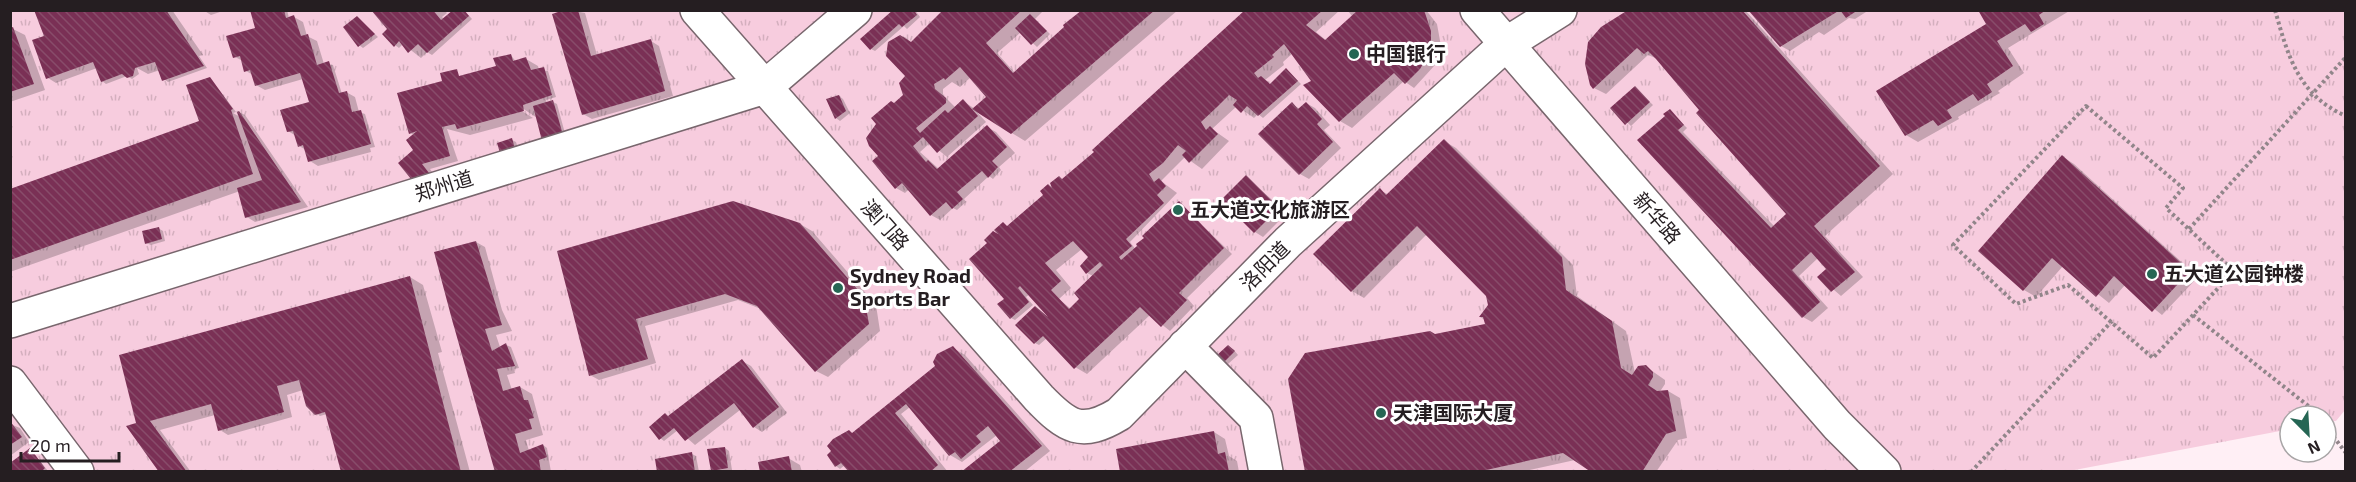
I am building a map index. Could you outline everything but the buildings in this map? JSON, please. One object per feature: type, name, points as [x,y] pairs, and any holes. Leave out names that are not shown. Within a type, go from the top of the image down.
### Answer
[{"type":"street","name":"澳门路","points":[[697,10],[1039,398],[1067,424],[1083,428]]},
{"type":"street","name":"郑州道","points":[[10,321],[765,87],[855,10]]},
{"type":"street","name":"新华路","points":[[1478,10],[1837,425],[1884,471]]},
{"type":"street","name":"洛阳道","points":[[1083,428],[1102,424],[1119,414],[1288,242],[1506,44],[1560,10]]},
{"type":"street","points":[[1185,346],[1256,418],[1266,471]]},
{"type":"street","points":[[10,383],[77,471]]},
{"type":"street","name":"新华路","points":[[1837,425],[1860,471]]},
{"type":"path","points":[[2275,10],[2290,63],[2328,109],[2346,116]]},
{"type":"path","points":[[2189,229],[2346,57]]},
{"type":"path","points":[[2086,106],[2183,188],[2166,208],[2189,229],[2234,271],[2153,358],[2068,285],[2016,304],[1953,245],[2086,106]]},
{"type":"path","points":[[2193,315],[2307,404]]},
{"type":"path","points":[[1971,471],[2112,321]]},
{"type":"green space","name":"五大道文化旅游区","points":[[10,11],[2345,11],[2345,410],[2338,419],[2338,404],[2278,404],[2278,431],[2064,472],[11,471]]},
{"type":"place","name":"中国银行","points":[[1354,54]]},
{"type":"place","name":"五大道文化旅游区","points":[[1178,210]]},
{"type":"place","name":"五大道公园钟楼","points":[[2152,274]]},
{"type":"place","name":"Sydney Road Sports Bar","points":[[838,288]]},
{"type":"place","name":"天津国际大厦","points":[[1381,413]]}]
